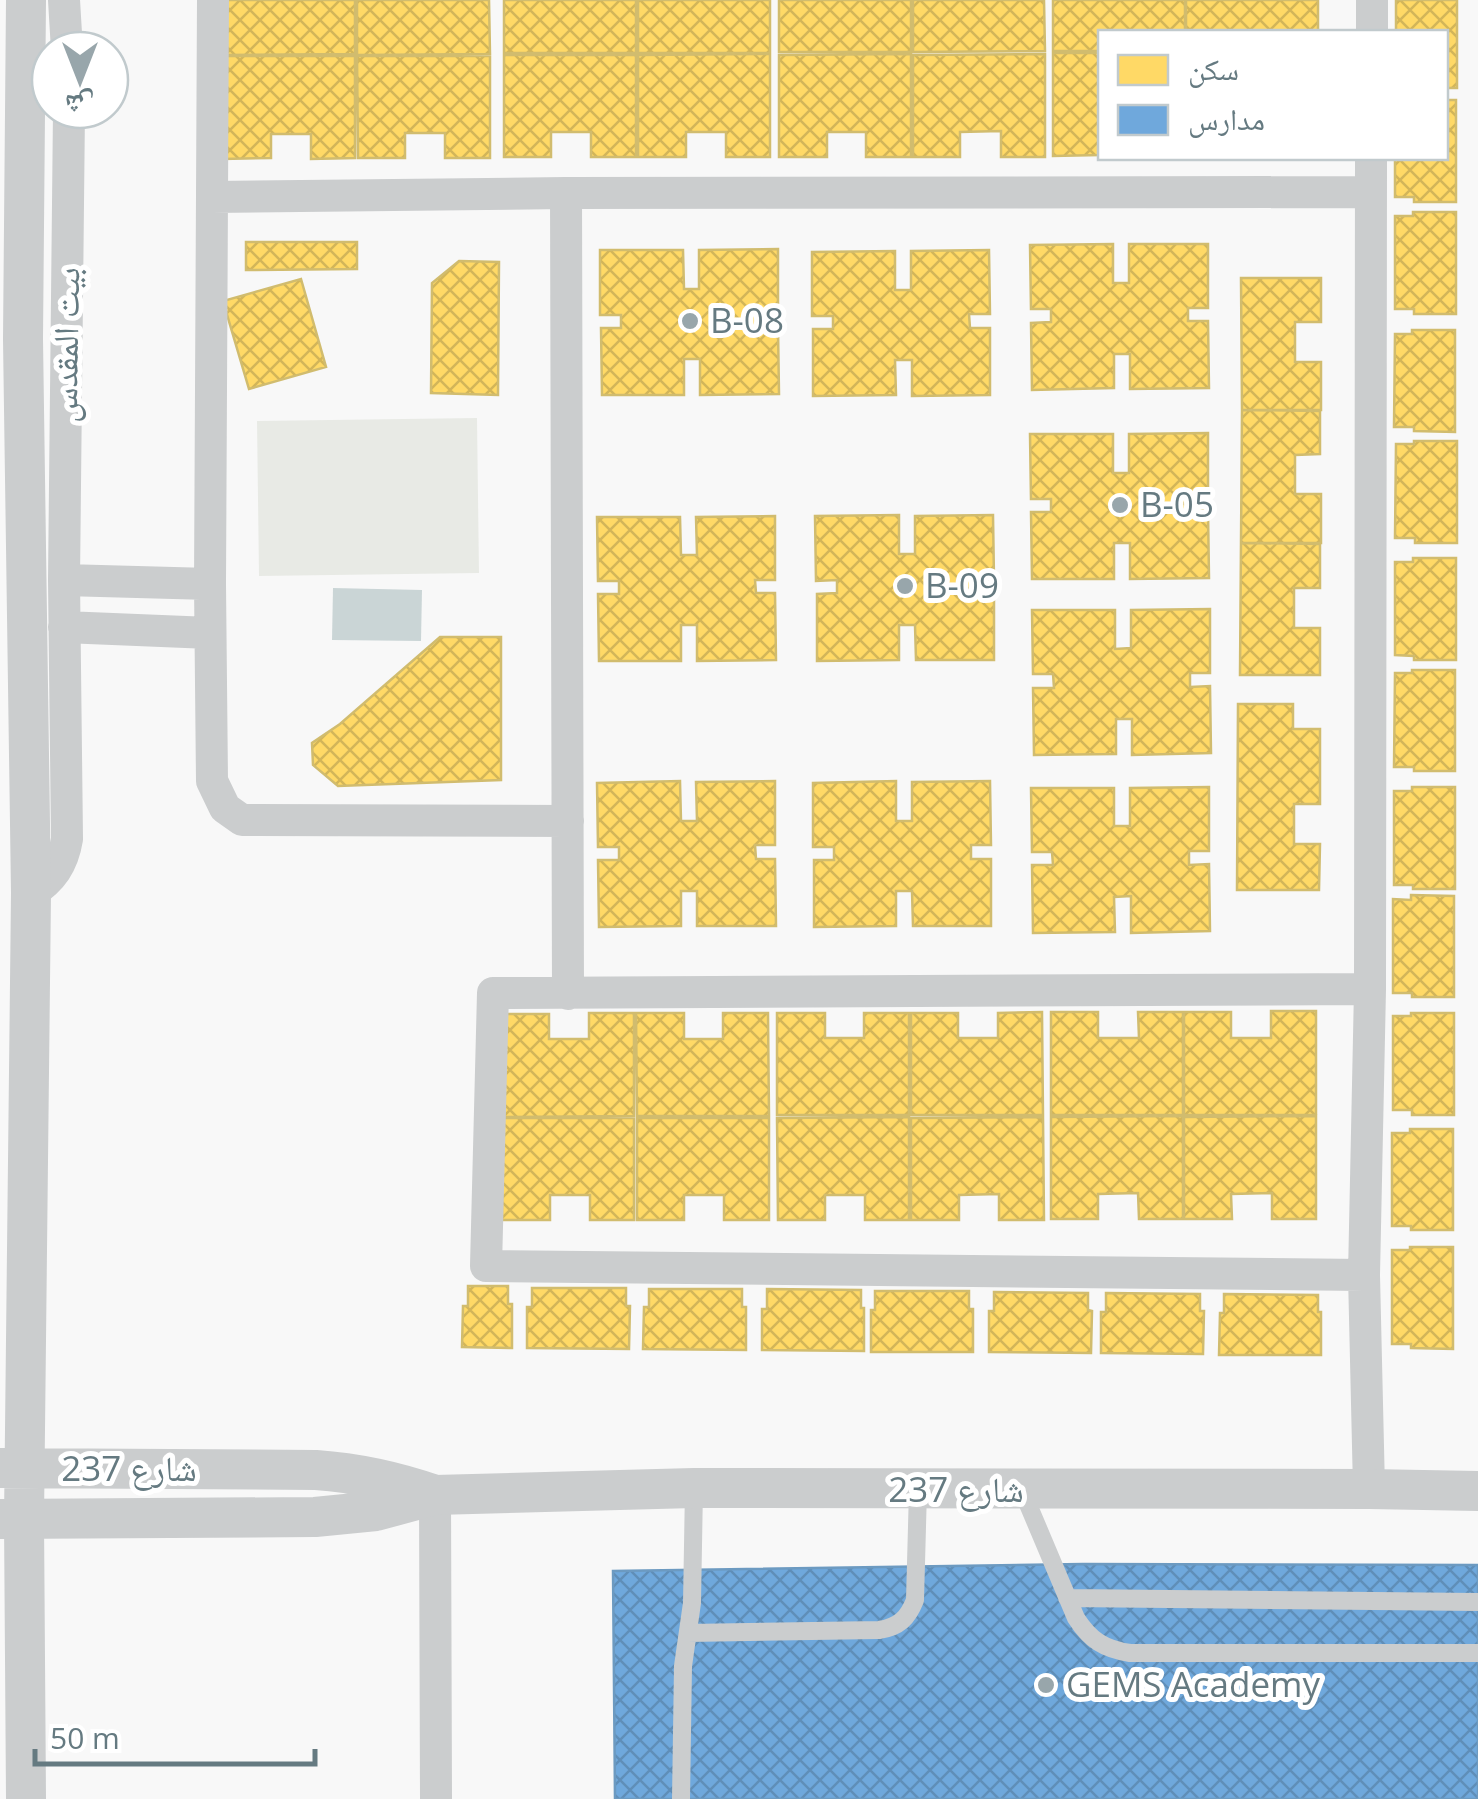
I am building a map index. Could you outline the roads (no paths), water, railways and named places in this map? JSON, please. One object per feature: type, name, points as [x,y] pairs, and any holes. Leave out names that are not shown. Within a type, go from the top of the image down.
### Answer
[{"type":"street","name":"بيت المقدس","points":[[26,0],[23,339],[31,893],[12,1519],[26,1799]]},
{"type":"street","points":[[64,0],[66,30]]},
{"type":"street","points":[[212,0],[212,781],[225,808],[242,820],[568,820]]},
{"type":"street","points":[[1372,0],[1372,30]]},
{"type":"street","name":"بيت المقدس","points":[[31,893],[52,877],[68,839],[64,580],[69,130]]},
{"type":"street","points":[[1369,1489],[1364,1275],[1370,989],[1372,160]]},
{"type":"street","points":[[212,197],[566,192],[1371,192]]},
{"type":"street","points":[[566,192],[568,994]]},
{"type":"street","points":[[64,580],[210,584]]},
{"type":"street","points":[[64,627],[210,634]]},
{"type":"street","points":[[1364,1275],[486,1266],[493,994],[1370,989]]},
{"type":"street","name":"شارع 237","points":[[13,1468],[353,1472],[435,1495]]},
{"type":"street","name":"شارع 237","points":[[12,1519],[315,1517],[376,1511],[435,1495],[694,1488],[1478,1491]]},
{"type":"street","points":[[435,1495],[436,1799]]},
{"type":"lane","points":[[681,1799],[683,1666],[692,1604],[694,1488]]},
{"type":"lane","points":[[688,1633],[879,1630],[903,1622],[915,1600],[918,1490]]},
{"type":"lane","points":[[1022,1490],[1085,1632],[1112,1650],[1478,1653]]},
{"type":"lane","points":[[1067,1598],[1478,1602]]},
{"type":"place","name":"B-08","points":[[690,321]]},
{"type":"place","name":"B-05","points":[[1120,505]]},
{"type":"place","name":"B-09","points":[[905,586]]},
{"type":"place","name":"GEMS Academy","points":[[1046,1685]]}]
